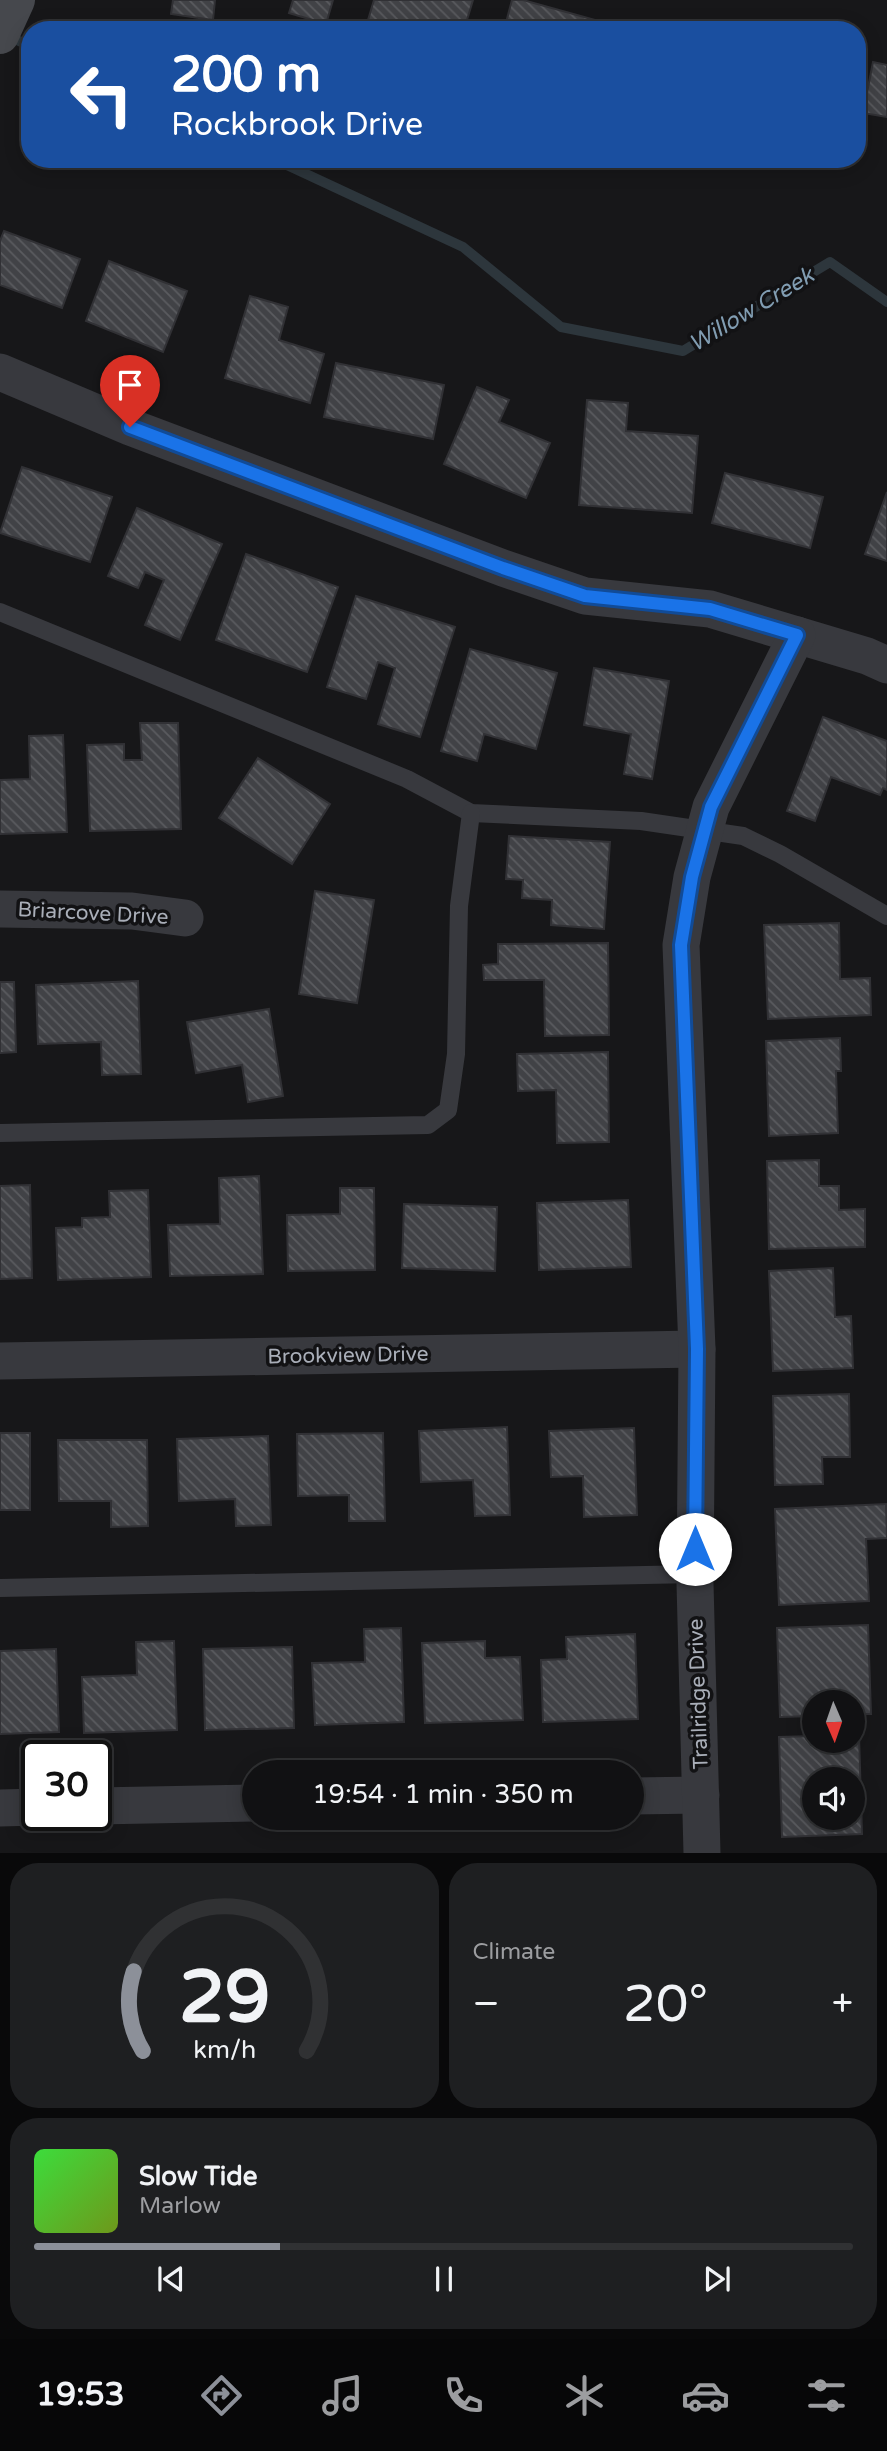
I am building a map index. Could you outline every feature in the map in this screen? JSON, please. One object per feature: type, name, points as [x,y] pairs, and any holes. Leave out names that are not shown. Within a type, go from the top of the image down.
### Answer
[{"type":"street","points":[[0,372],[130,427],[503,568],[585,596],[710,609],[867,656],[887,665]]},
{"type":"street","name":"Trailridge Drive","points":[[702,1853],[695,1574],[697,1349],[681,945],[692,877],[711,807],[797,635]]},
{"type":"street","name":"Briarcove Drive","points":[[0,909],[132,911],[186,918]]},
{"type":"street","name":"Brookview Drive","points":[[0,1361],[697,1349]]},
{"type":"street","points":[[644,1796],[701,1795]]},
{"type":"street","points":[[112,1806],[242,1803]]},
{"type":"street","points":[[0,1808],[21,1807]]},
{"type":"lane","points":[[0,612],[407,779],[471,813],[617,819],[743,836],[887,916]]},
{"type":"lane","points":[[0,1133],[428,1125],[448,1110],[456,1054],[459,906],[471,813]]},
{"type":"lane","points":[[0,1588],[695,1574]]},
{"type":"building","points":[[173,0],[215,0],[213,20],[171,14]]},
{"type":"building","points":[[293,0],[333,0],[327,21],[316,21],[289,13]]},
{"type":"building","points":[[374,0],[473,0],[467,21],[368,21]]},
{"type":"building","points":[[512,0],[523,0],[595,20],[595,21],[506,21]]},
{"type":"building","points":[[873,62],[887,65],[887,117],[866,114],[866,98]]},
{"type":"building","points":[[4,231],[80,259],[62,308],[0,285],[0,241]]},
{"type":"building","points":[[109,261],[187,291],[163,352],[86,321]]},
{"type":"building","points":[[250,296],[288,307],[279,340],[324,354],[310,403],[225,378]]},
{"type":"building","points":[[336,363],[444,385],[433,439],[324,417]]},
{"type":"building","points":[[477,387],[509,400],[499,422],[550,443],[526,498],[444,464]]},
{"type":"building","points":[[587,400],[628,403],[626,431],[698,436],[692,513],[579,505]]},
{"type":"building","points":[[22,467],[112,497],[90,562],[0,533]]},
{"type":"building","points":[[725,473],[823,497],[810,548],[712,523]]},
{"type":"building","points":[[887,492],[887,561],[865,554]]},
{"type":"building","points":[[137,508],[222,544],[180,640],[145,625],[164,580],[145,572],[138,588],[108,576]]},
{"type":"building","points":[[246,554],[338,587],[307,672],[216,640]]},
{"type":"building","points":[[356,596],[455,627],[420,737],[378,724],[395,668],[378,662],[366,699],[327,687]]},
{"type":"building","points":[[470,649],[557,673],[536,749],[484,734],[477,761],[441,751]]},
{"type":"building","points":[[594,668],[669,681],[652,779],[624,774],[631,734],[584,725]]},
{"type":"building","points":[[823,717],[887,741],[887,790],[883,788],[880,795],[831,777],[815,821],[787,811]]},
{"type":"building","points":[[140,723],[178,723],[181,829],[90,831],[87,745],[124,744],[124,760],[142,760]]},
{"type":"building","points":[[63,735],[67,832],[0,834],[0,780],[30,779],[29,736]]},
{"type":"building","points":[[258,758],[330,804],[292,864],[219,818]]},
{"type":"building","points":[[509,836],[610,842],[604,929],[551,925],[552,900],[522,898],[523,880],[506,879]]},
{"type":"building","points":[[315,891],[374,900],[357,1003],[299,994]]},
{"type":"building","points":[[839,923],[840,979],[870,978],[871,1015],[768,1019],[764,925]]},
{"type":"building","points":[[608,943],[609,1035],[545,1036],[544,980],[484,980],[483,965],[498,964],[498,944]]},
{"type":"building","points":[[138,981],[141,1074],[102,1075],[101,1042],[38,1044],[36,985]]},
{"type":"building","points":[[0,982],[14,982],[16,1052],[0,1053]]},
{"type":"building","points":[[269,1009],[283,1096],[248,1102],[242,1065],[196,1073],[187,1022]]},
{"type":"building","points":[[840,1038],[841,1071],[836,1071],[838,1133],[769,1136],[766,1041]]},
{"type":"building","points":[[608,1052],[609,1142],[557,1143],[556,1090],[518,1091],[517,1054]]},
{"type":"building","points":[[819,1160],[819,1186],[839,1186],[839,1210],[865,1209],[865,1247],[769,1249],[767,1161]]},
{"type":"building","points":[[259,1176],[263,1274],[170,1276],[168,1225],[220,1224],[219,1178]]},
{"type":"building","points":[[30,1185],[32,1278],[0,1279],[0,1186]]},
{"type":"building","points":[[340,1188],[374,1188],[375,1270],[288,1271],[287,1215],[340,1214]]},
{"type":"building","points":[[148,1190],[151,1277],[58,1280],[56,1228],[82,1227],[82,1218],[110,1217],[109,1191]]},
{"type":"building","points":[[628,1200],[631,1267],[539,1270],[537,1203]]},
{"type":"building","points":[[404,1204],[497,1207],[495,1271],[402,1268]]},
{"type":"building","points":[[833,1268],[835,1317],[851,1316],[853,1368],[773,1371],[769,1271]]},
{"type":"building","points":[[849,1394],[850,1457],[822,1457],[823,1484],[775,1485],[773,1396]]},
{"type":"building","points":[[507,1427],[510,1515],[475,1516],[473,1480],[421,1482],[419,1431]]},
{"type":"building","points":[[634,1428],[637,1515],[584,1517],[583,1476],[551,1477],[549,1431]]},
{"type":"building","points":[[0,1433],[30,1433],[30,1510],[0,1510]]},
{"type":"building","points":[[383,1433],[385,1521],[349,1521],[349,1495],[298,1496],[297,1434]]},
{"type":"building","points":[[268,1436],[271,1525],[236,1526],[235,1499],[179,1501],[177,1439]]},
{"type":"building","points":[[58,1440],[147,1440],[148,1526],[111,1527],[111,1501],[59,1501]]},
{"type":"building","points":[[886,1504],[887,1538],[866,1539],[869,1601],[779,1605],[775,1509]]},
{"type":"building","points":[[868,1625],[871,1714],[865,1714],[865,1690],[802,1690],[802,1716],[780,1717],[777,1628]]},
{"type":"building","points":[[401,1628],[404,1722],[315,1725],[312,1663],[365,1662],[364,1629]]},
{"type":"building","points":[[635,1634],[638,1719],[543,1722],[541,1660],[567,1659],[566,1637]]},
{"type":"building","points":[[174,1641],[177,1730],[84,1733],[82,1677],[137,1675],[136,1642]]},
{"type":"building","points":[[485,1641],[485,1658],[520,1657],[523,1720],[425,1723],[422,1643]]},
{"type":"building","points":[[292,1647],[294,1728],[205,1730],[203,1649]]},
{"type":"building","points":[[56,1649],[59,1732],[0,1734],[0,1651]]},
{"type":"building","points":[[802,1736],[802,1754],[860,1754],[860,1767],[802,1767],[802,1830],[862,1830],[862,1834],[782,1837],[779,1737]]},
{"type":"waterway","name":"Willow Creek","points":[[8,36],[21,42]]},
{"type":"waterway","name":"Willow Creek","points":[[293,168],[463,247],[561,327],[683,351],[830,262],[887,302]]},
{"type":"route","points":[[130,427],[503,568],[585,596],[710,609],[797,635],[711,807],[692,877],[681,945],[697,1349],[695,1549]]}]
